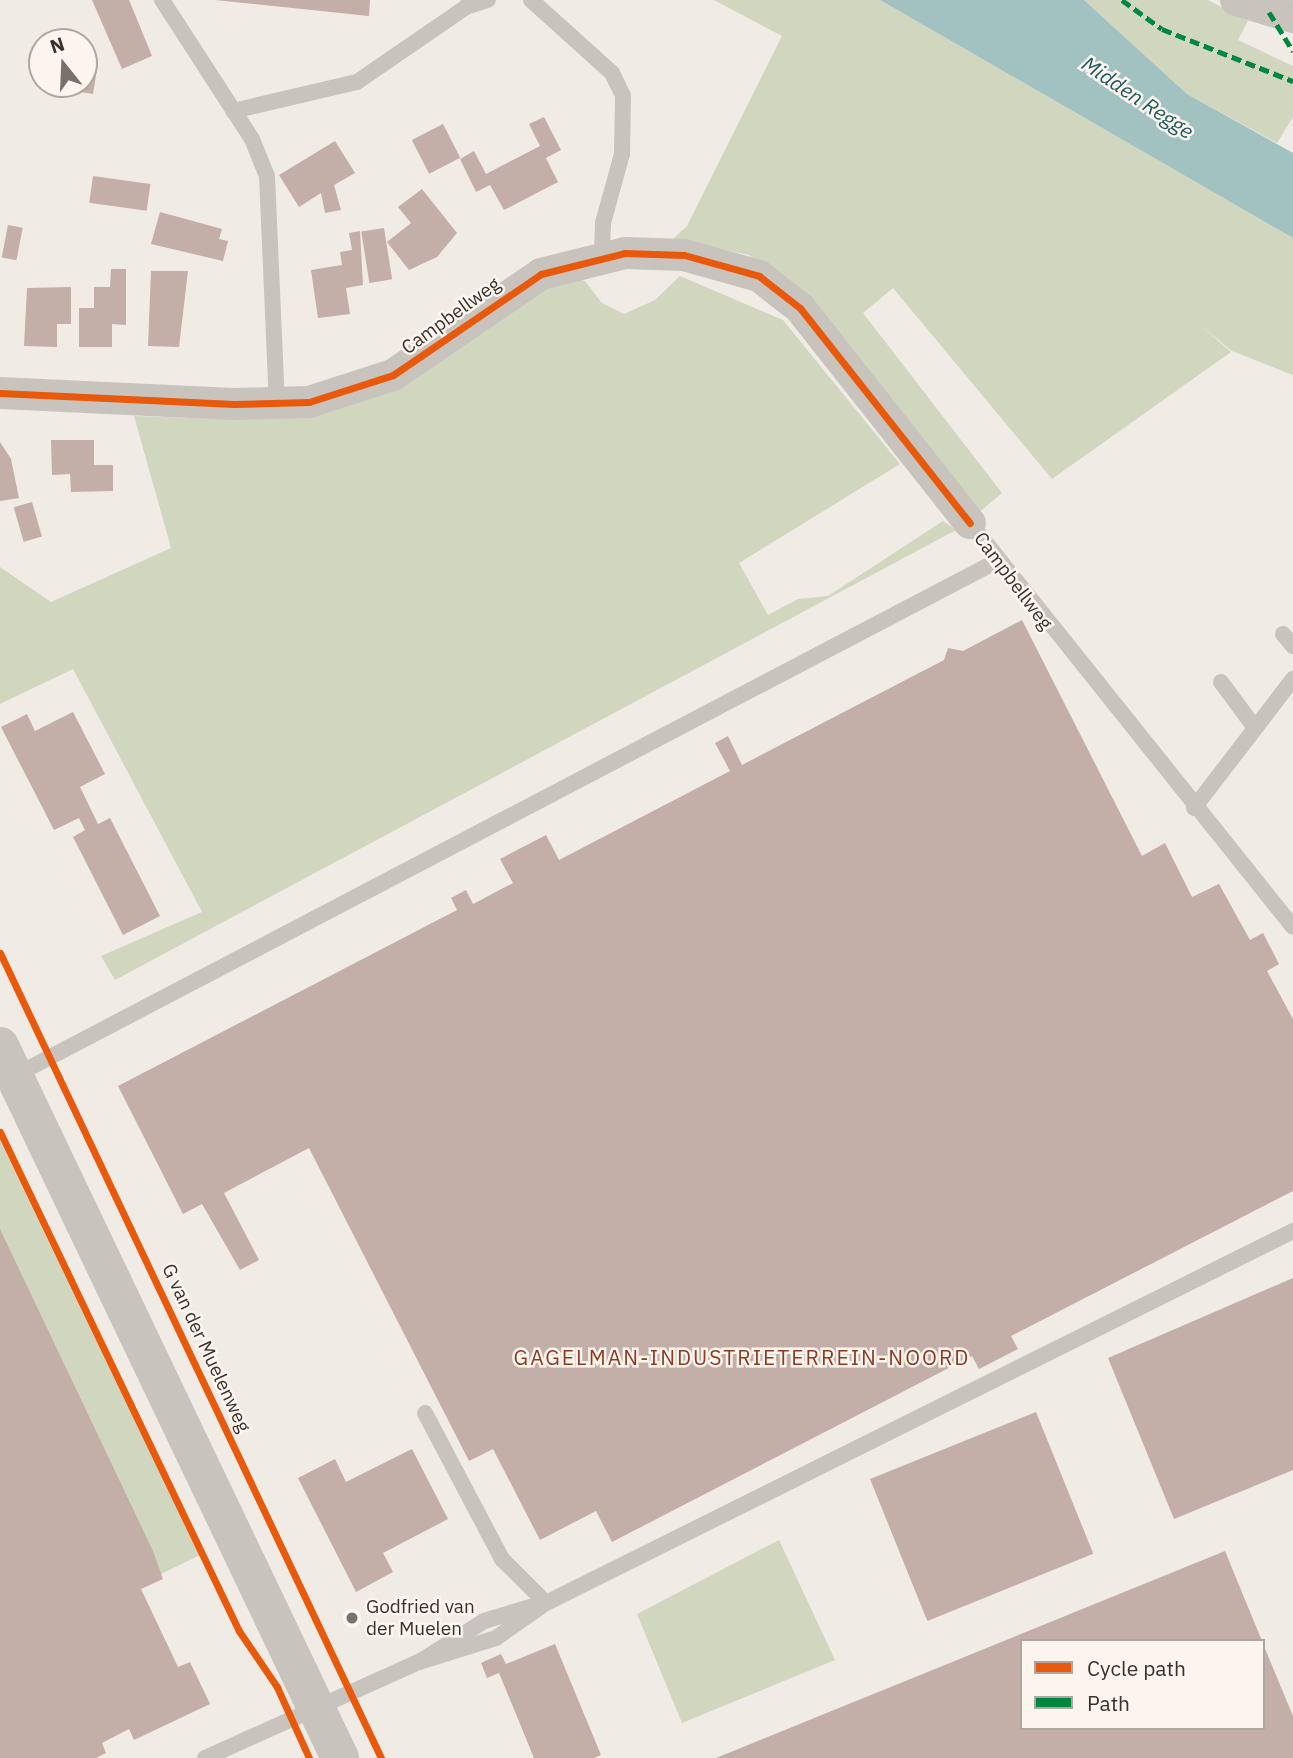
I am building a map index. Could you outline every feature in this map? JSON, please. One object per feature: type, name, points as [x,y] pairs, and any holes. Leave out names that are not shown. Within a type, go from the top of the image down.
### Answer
[{"type":"street","points":[[1236,0],[1293,17]]},
{"type":"street","name":"Campbellweg","points":[[0,393],[277,403],[370,386],[423,358],[541,274],[602,256],[659,252],[759,276],[816,324],[970,523]]},
{"type":"street","points":[[5,1068],[340,1758]]},
{"type":"lane","points":[[162,0],[233,111],[267,176],[274,216],[277,403]]},
{"type":"lane","points":[[233,111],[357,82],[466,7],[488,0]]},
{"type":"lane","points":[[531,0],[612,73],[623,96],[622,154],[603,223],[602,256]]},
{"type":"lane","name":"Campbellweg","points":[[970,523],[995,562],[1293,927]]},
{"type":"lane","points":[[5,1068],[995,562]]},
{"type":"lane","points":[[1194,808],[1293,679]]},
{"type":"lane","points":[[1221,682],[1255,728]]},
{"type":"lane","points":[[205,1758],[419,1662],[496,1638],[546,1602],[1293,1231]]},
{"type":"lane","points":[[425,1413],[502,1559],[546,1602]]},
{"type":"green space","points":[[714,0],[880,0],[1293,238],[1293,375],[1232,351],[1201,326],[1231,352],[1052,479],[893,288],[863,313],[1002,493],[977,514],[813,300],[749,255],[673,239],[687,226],[782,36]]},
{"type":"green space","points":[[1084,0],[1208,0],[1248,21],[1238,40],[1293,66],[1293,117],[1277,143],[1187,94]]},
{"type":"green space","points":[[680,276],[783,320],[900,464],[739,563],[768,615],[798,599],[828,596],[943,521],[956,530],[115,980],[101,956],[202,912],[73,669],[0,704],[0,567],[51,602],[171,548],[134,416],[222,419],[382,391],[419,376],[535,290],[574,278],[585,281],[602,303],[624,314],[655,300]]},
{"type":"green space","points":[[0,1141],[200,1555],[157,1576],[0,1241]]},
{"type":"green space","points":[[779,1540],[835,1660],[682,1723],[637,1614]]},
{"type":"water","name":"Midden Regge","points":[[880,0],[1084,0],[1187,94],[1293,153],[1293,238]]},
{"type":"building","points":[[92,0],[129,0],[152,56],[122,69]]},
{"type":"building","points":[[215,0],[370,0],[369,16]]},
{"type":"building","points":[[544,117],[561,150],[546,158],[558,182],[504,210],[490,185],[476,192],[460,159],[474,151],[486,174],[540,146],[529,124]]},
{"type":"building","points":[[443,124],[460,158],[429,174],[412,140]]},
{"type":"building","points":[[335,141],[355,173],[334,185],[341,210],[325,213],[321,193],[299,207],[279,175]]},
{"type":"building","points":[[93,176],[150,184],[147,211],[89,203]]},
{"type":"building","points":[[422,189],[457,233],[437,257],[409,270],[387,242],[411,223],[398,207]]},
{"type":"building","points":[[160,212],[222,229],[219,239],[228,241],[223,261],[151,244]]},
{"type":"building","points":[[8,225],[23,228],[16,260],[2,257]]},
{"type":"building","points":[[384,228],[392,279],[369,283],[361,232]]},
{"type":"building","points":[[360,231],[363,285],[346,288],[350,314],[318,318],[311,270],[342,265],[340,252],[352,250],[349,233]]},
{"type":"building","points":[[111,269],[126,269],[126,325],[112,324],[112,347],[79,347],[79,308],[94,308],[94,287],[110,287]]},
{"type":"building","points":[[151,271],[188,271],[179,347],[148,346]]},
{"type":"building","points":[[71,287],[71,324],[57,324],[57,347],[24,346],[27,288]]},
{"type":"building","points":[[51,440],[94,440],[94,465],[113,465],[113,491],[71,492],[70,474],[52,475]]},
{"type":"building","points":[[0,442],[11,459],[19,498],[0,501]]},
{"type":"building","points":[[32,502],[42,537],[24,542],[14,507]]},
{"type":"building","points":[[1022,620],[1142,856],[1165,843],[1192,897],[1219,884],[1250,940],[1263,933],[1279,964],[1267,971],[1293,1019],[1293,1191],[1011,1336],[1018,1349],[979,1369],[972,1356],[612,1542],[596,1511],[540,1540],[493,1449],[469,1461],[309,1148],[224,1193],[259,1260],[240,1270],[202,1204],[183,1214],[118,1086],[457,910],[451,898],[466,890],[473,904],[513,883],[500,859],[546,835],[559,860],[730,771],[715,743],[728,736],[742,765],[944,660],[948,648],[963,651]]},
{"type":"building","points":[[73,712],[105,774],[80,787],[98,824],[110,818],[160,916],[123,935],[73,837],[85,830],[79,818],[54,830],[1,727],[27,714],[35,731]]},
{"type":"building","points":[[0,1229],[153,1551],[163,1579],[141,1589],[178,1667],[190,1662],[210,1704],[134,1740],[129,1729],[102,1743],[106,1753],[96,1758],[0,1758]]},
{"type":"building","points":[[1293,1278],[1293,1470],[1174,1519],[1108,1358]]},
{"type":"building","points":[[1036,1412],[1093,1554],[927,1621],[870,1479]]},
{"type":"building","points":[[412,1449],[448,1519],[383,1553],[393,1572],[356,1592],[298,1478],[335,1459],[346,1482]]},
{"type":"building","points":[[1225,1551],[1261,1639],[1020,1639],[1020,1730],[1265,1730],[1265,1649],[1293,1716],[1293,1758],[716,1758]]},
{"type":"building","points":[[555,1644],[601,1755],[594,1758],[534,1758],[499,1673],[487,1678],[481,1663],[501,1654],[506,1664]]},
{"type":"marked path","points":[[1122,0],[1162,29],[1293,81]]},
{"type":"marked path","points":[[1269,12],[1293,51]]},
{"type":"cycle path","points":[[0,393],[234,404],[309,402],[393,375],[541,274],[625,253],[684,255],[759,276],[800,308],[970,523]]},
{"type":"cycle path","name":"G van der Muelenweg","points":[[0,953],[381,1758]]},
{"type":"cycle path","points":[[0,1132],[239,1631],[277,1687],[309,1758]]},
{"type":"place","name":"Godfried van der Muelen","points":[[352,1618]]},
{"type":"district","name":"GAGELMAN-INDUSTRIETERREIN-NOORD","points":[[742,1357]]}]
